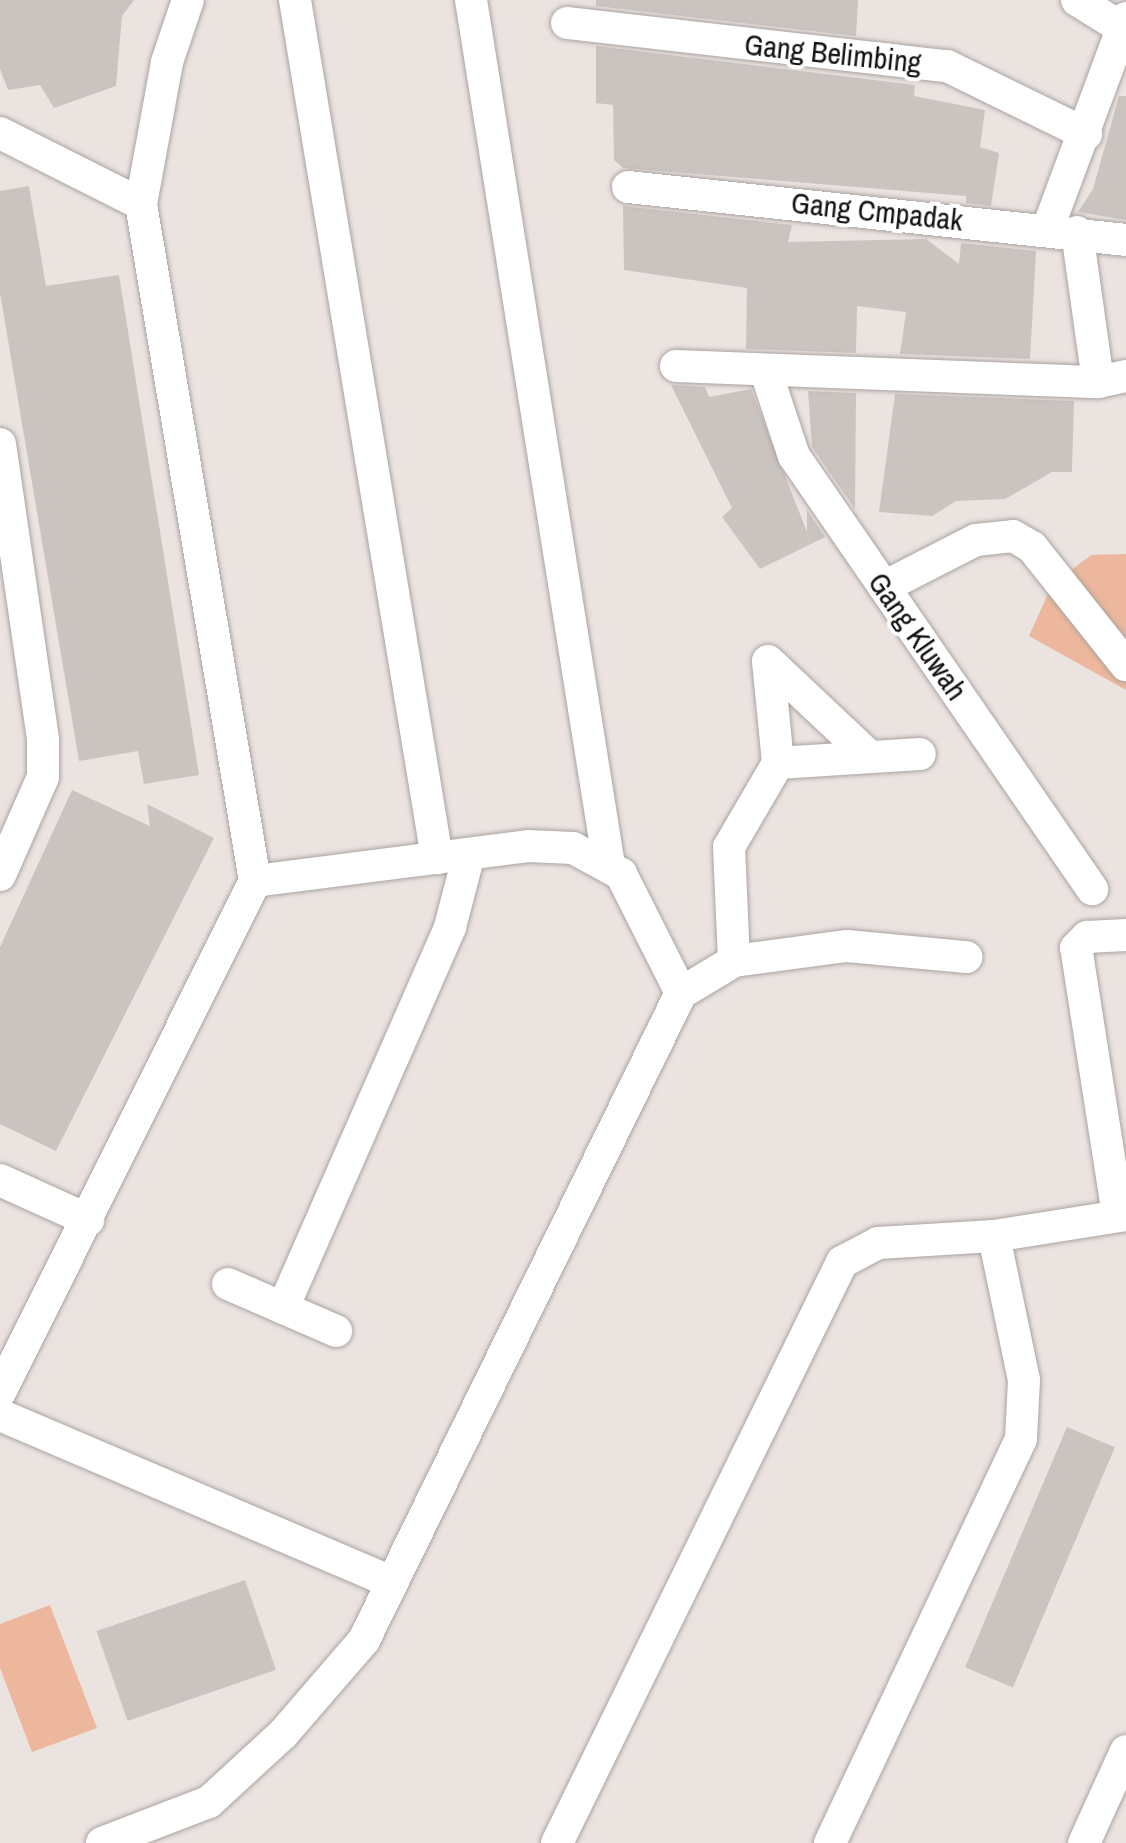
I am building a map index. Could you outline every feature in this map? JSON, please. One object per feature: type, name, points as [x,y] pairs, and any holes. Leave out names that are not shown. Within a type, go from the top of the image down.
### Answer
[{"type":"street","points":[[0,1392],[256,881],[141,204],[167,62],[188,0]]},
{"type":"street","points":[[283,1308],[450,927],[453,856],[295,0]]},
{"type":"street","points":[[470,0],[609,865]]},
{"type":"street","points":[[676,366],[766,372],[1112,379],[1062,230],[1086,134],[1124,23],[1076,0]]},
{"type":"street","name":"Gang Belimbing","points":[[566,23],[948,66],[1086,134]]},
{"type":"street","points":[[0,133],[141,204]]},
{"type":"street","name":"Gang Cmpadak","points":[[628,187],[1062,230],[1126,240]]},
{"type":"street","name":"Gang Kluwah","points":[[766,372],[794,456],[1092,890]]},
{"type":"street","points":[[0,444],[44,740],[43,777],[0,875]]},
{"type":"street","points":[[884,587],[976,540],[1013,536],[1032,547],[1126,664]]},
{"type":"street","points":[[734,961],[730,847],[778,762],[768,662],[870,757]]},
{"type":"street","points":[[778,762],[920,754]]},
{"type":"street","points":[[256,881],[453,856],[572,848],[621,874],[681,993]]},
{"type":"street","points":[[558,1843],[842,1262],[878,1244],[994,1236],[1122,1215],[1119,1168],[1076,948],[1087,937],[1126,935]]},
{"type":"street","points":[[102,1843],[209,1802],[346,1666],[392,1582],[681,993],[734,961],[847,946],[966,957]]},
{"type":"street","points":[[0,1180],[88,1220]]},
{"type":"street","points":[[830,1843],[1021,1438],[1024,1380],[994,1236]]},
{"type":"street","points":[[228,1284],[336,1330]]},
{"type":"street","points":[[0,1416],[392,1582]]},
{"type":"street","points":[[1084,1843],[1126,1751]]},
{"type":"shaded area","points":[[1126,554],[1126,690],[1029,636],[1052,585],[1091,555]]},
{"type":"shaded area","points":[[50,1605],[97,1728],[32,1752],[0,1668],[0,1624]]},
{"type":"building","points":[[0,0],[134,0],[122,16],[116,86],[54,108],[40,85],[8,90],[0,69]]},
{"type":"building","points":[[596,0],[858,0],[856,36],[596,6]]},
{"type":"building","points":[[596,46],[915,85],[914,96],[985,110],[980,147],[999,153],[991,206],[966,203],[966,196],[623,168],[614,160],[613,105],[596,103]]},
{"type":"building","points":[[1119,96],[1126,96],[1126,220],[1078,212],[1093,189]]},
{"type":"building","points":[[29,186],[46,286],[119,275],[199,775],[144,784],[138,751],[79,761],[0,293],[0,191]]},
{"type":"building","points":[[623,206],[792,225],[788,242],[926,239],[959,264],[961,243],[1036,251],[1030,359],[900,354],[906,312],[857,306],[856,353],[746,349],[747,288],[624,270]]},
{"type":"building","points":[[671,385],[705,387],[709,397],[751,389],[807,532],[807,510],[825,537],[760,569],[722,517],[732,508]]},
{"type":"building","points":[[808,391],[856,393],[855,509],[812,447]]},
{"type":"building","points":[[895,394],[1074,401],[1072,472],[1052,472],[1005,499],[956,501],[932,516],[879,512]]},
{"type":"building","points":[[72,790],[150,826],[147,804],[214,838],[56,1151],[0,1124],[0,947]]},
{"type":"building","points":[[1067,1427],[1115,1447],[1013,1688],[965,1667]]},
{"type":"building","points":[[245,1580],[276,1670],[127,1721],[97,1631]]}]
